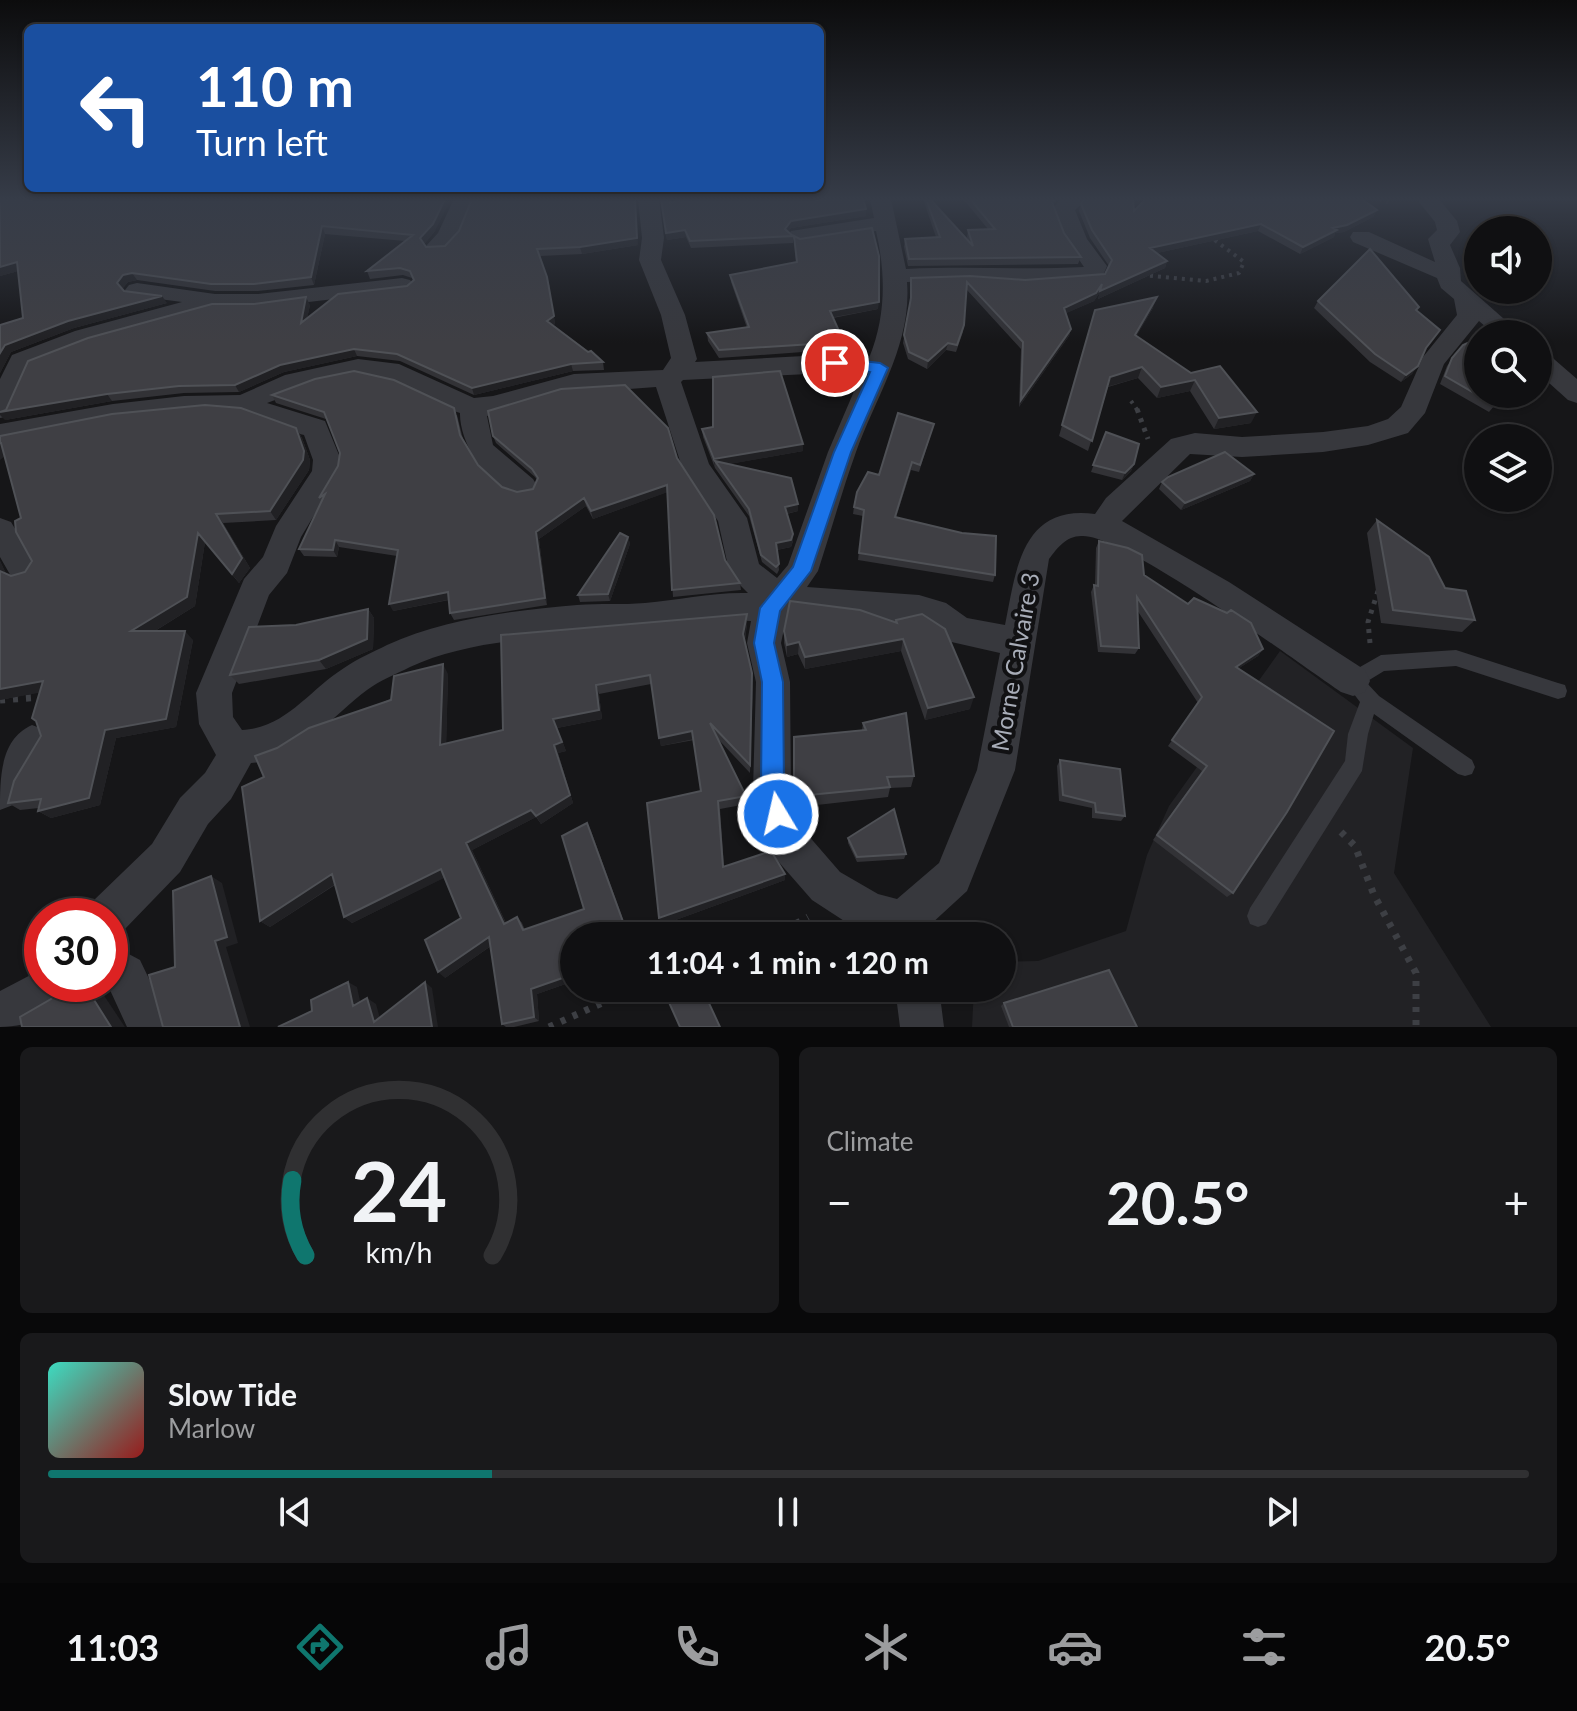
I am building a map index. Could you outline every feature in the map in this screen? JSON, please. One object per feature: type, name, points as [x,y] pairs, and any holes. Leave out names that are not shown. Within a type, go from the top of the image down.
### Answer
[{"type":"street","points":[[652,247],[650,260],[673,315],[684,359],[673,376],[686,443],[709,489],[722,501],[733,521],[745,570],[776,602]]},
{"type":"street","points":[[890,922],[826,886],[784,838],[772,790],[773,682],[764,643],[776,602],[802,571],[842,452],[880,368],[895,309],[891,247]]},
{"type":"street","points":[[895,276],[969,273],[1023,277],[1094,273],[1096,266],[1081,247]]},
{"type":"street","points":[[1384,247],[1448,274]]},
{"type":"street","points":[[1440,247],[1449,268],[1449,283],[1464,299]]},
{"type":"street","points":[[0,409],[21,361],[84,337],[215,301],[258,301],[402,285]]},
{"type":"street","points":[[137,290],[215,301]]},
{"type":"street","points":[[1104,528],[1109,512],[1148,480],[1167,457],[1183,445],[1276,446],[1378,434],[1397,427],[1410,417],[1430,366],[1447,340],[1470,316],[1466,304]]},
{"type":"street","points":[[1470,304],[1491,320]]},
{"type":"street","points":[[245,404],[256,396],[293,381],[368,368],[388,369],[422,387],[475,407],[561,385],[813,363],[880,368]]},
{"type":"street","points":[[1552,372],[1577,394]]},
{"type":"street","points":[[0,434],[113,413],[184,405],[245,404],[291,423],[315,428],[327,460],[326,472],[287,534],[276,564],[255,588],[214,693],[216,725],[236,747]]},
{"type":"street","points":[[475,407],[472,414],[478,447],[496,467],[523,487]]},
{"type":"street","name":"Morne Calvaire 3","points":[[911,922],[953,877],[996,770],[1034,558],[1046,536],[1069,525],[1091,524],[1135,542],[1369,682]]},
{"type":"street","points":[[0,530],[23,569]]},
{"type":"street","points":[[236,747],[259,746],[304,724],[355,679],[401,655],[440,642],[513,627],[577,619],[644,617],[721,606],[819,602],[919,609],[934,613],[959,631],[1019,642]]},
{"type":"street","points":[[0,792],[32,742]]},
{"type":"street","points":[[126,898],[166,858],[194,811],[218,786],[234,760],[236,747]]},
{"type":"street","points":[[128,981],[150,1027]]},
{"type":"street","points":[[0,1015],[24,1002]]},
{"type":"street","points":[[919,1002],[922,1027]]},
{"type":"lane","points":[[1369,682],[1456,658],[1558,691]]},
{"type":"lane","points":[[1369,682],[1465,767]]},
{"type":"lane","points":[[1258,916],[1355,764],[1369,682]]},
{"type":"path","points":[[1095,269],[1121,269],[1130,276],[1175,276],[1206,281],[1239,273],[1244,262],[1224,247]]},
{"type":"path","points":[[1131,401],[1140,413],[1149,444],[1167,457]]},
{"type":"path","points":[[1369,682],[1368,622],[1375,598],[1386,580]]},
{"type":"path","points":[[1321,817],[1346,835],[1355,846],[1374,895],[1416,973],[1416,1027]]},
{"type":"path","points":[[549,1027],[604,1002]]},
{"type":"shaded area","points":[[1280,651],[1413,748],[1394,873],[1491,1027],[972,1027],[973,1002],[1016,1002],[1016,962],[1038,961],[1126,931],[1147,855],[1169,806]]},
{"type":"building","points":[[0,247],[317,247],[311,277],[254,284],[211,284],[132,273],[123,275],[117,283],[124,291],[162,296],[68,321],[5,345],[0,353],[0,325],[23,318],[17,262],[0,267]]},
{"type":"building","points":[[398,247],[580,247],[537,249],[547,277],[554,316],[547,321],[603,362],[571,364],[472,388],[397,354],[354,349],[280,365],[235,385],[179,386],[107,394],[0,412],[6,410],[28,361],[88,338],[212,304],[254,304],[306,297],[301,323],[338,294],[407,286],[414,280],[410,271],[400,268],[367,271]]},
{"type":"building","points":[[795,247],[877,247],[879,302],[830,311],[844,342],[719,350],[707,333],[749,327],[730,275],[797,262]]},
{"type":"building","points":[[907,247],[1074,247],[1081,257],[909,259]]},
{"type":"building","points":[[1103,247],[1155,247],[1150,248],[1167,261],[1100,291],[1102,284],[1096,293],[1064,308],[1071,329],[1021,400],[1023,342],[967,282],[964,325],[957,345],[948,343],[928,361],[909,352],[904,335],[911,298],[911,278],[970,276],[1025,280],[1105,274],[1112,260]]},
{"type":"building","points":[[1370,249],[1419,307],[1416,310],[1440,330],[1426,348],[1418,366],[1406,375],[1375,354],[1318,301]]},
{"type":"building","points":[[1157,297],[1135,335],[1191,373],[1220,366],[1257,412],[1219,418],[1195,380],[1161,387],[1142,367],[1110,377],[1092,441],[1062,425],[1095,310]]},
{"type":"building","points":[[1463,345],[1464,387],[1445,376],[1452,358]]},
{"type":"building","points":[[354,371],[394,380],[454,408],[460,435],[478,465],[502,487],[517,492],[533,489],[538,478],[532,469],[493,436],[488,411],[561,389],[625,385],[668,428],[677,458],[714,515],[725,560],[740,583],[672,590],[667,485],[591,511],[584,498],[536,532],[545,598],[450,613],[448,592],[389,604],[398,550],[335,540],[333,550],[299,549],[325,494],[319,498],[338,466],[340,453],[324,412],[272,395],[315,379]]},
{"type":"building","points":[[780,371],[803,444],[714,459],[702,429],[713,427],[713,377]]},
{"type":"building","points":[[205,405],[241,408],[296,428],[304,451],[303,460],[270,511],[216,514],[242,558],[232,574],[198,533],[187,597],[131,631],[185,631],[166,719],[105,730],[89,798],[38,811],[41,799],[8,803],[14,781],[41,736],[32,718],[43,681],[0,689],[0,571],[11,576],[25,572],[32,561],[16,532],[15,521],[21,518],[0,436],[112,414]]},
{"type":"building","points":[[898,413],[934,424],[920,465],[912,462],[895,517],[962,533],[996,536],[995,575],[859,553],[864,510],[854,507],[857,492],[868,472],[879,475]]},
{"type":"building","points":[[1106,432],[1139,444],[1134,464],[1125,473],[1093,465]]},
{"type":"building","points":[[1225,452],[1254,474],[1185,503],[1162,482],[1168,477]]},
{"type":"building","points":[[715,461],[791,478],[798,504],[785,507],[793,534],[791,540],[776,543],[779,564],[776,567],[761,555],[749,509]]},
{"type":"building","points":[[1377,520],[1429,557],[1445,588],[1466,591],[1475,620],[1393,610]]},
{"type":"building","points":[[620,533],[628,537],[608,594],[578,595]]},
{"type":"building","points":[[1099,541],[1142,555],[1144,575],[1188,604],[1194,598],[1227,613],[1231,610],[1251,623],[1263,649],[1236,667],[1334,731],[1287,812],[1233,893],[1157,835],[1207,766],[1172,740],[1202,697],[1137,597],[1139,648],[1101,646],[1094,585],[1098,586]]},
{"type":"building","points":[[790,601],[860,610],[897,623],[896,620],[922,614],[945,629],[974,697],[928,708],[903,639],[805,657],[799,642],[787,645],[784,631]]},
{"type":"building","points":[[368,609],[367,639],[319,660],[230,675],[249,627],[296,625]]},
{"type":"building","points":[[747,614],[743,634],[752,673],[750,765],[710,723],[746,796],[718,801],[723,867],[771,851],[785,874],[659,918],[647,803],[701,791],[692,731],[659,738],[650,675],[596,685],[599,710],[553,719],[562,742],[554,745],[570,795],[536,816],[531,810],[466,843],[504,924],[517,917],[523,930],[584,909],[562,836],[587,823],[623,922],[560,922],[560,979],[531,989],[534,1017],[502,1024],[489,937],[438,972],[425,940],[461,918],[441,869],[344,917],[332,874],[260,921],[242,787],[264,777],[255,756],[277,748],[309,728],[391,700],[394,676],[443,664],[440,745],[503,730],[501,635]]},
{"type":"building","points":[[906,713],[914,776],[887,777],[890,787],[799,796],[794,779],[794,737],[866,730],[863,723]]},
{"type":"building","points":[[1060,760],[1120,769],[1125,816],[1096,812],[1095,803],[1063,795]]},
{"type":"building","points":[[894,809],[906,854],[857,857],[848,838]]},
{"type":"building","points":[[211,876],[227,937],[215,941],[240,1027],[163,1027],[149,975],[175,967],[173,891]]},
{"type":"building","points":[[1109,970],[1137,1027],[1013,1027],[1004,1003],[1016,1002],[1016,999]]},
{"type":"building","points":[[348,982],[353,1006],[367,998],[374,1022],[425,982],[432,1027],[278,1027],[312,1011],[311,1000]]},
{"type":"building","points":[[46,1002],[95,1002],[111,1027],[22,1027],[20,1017]]},
{"type":"building","points":[[669,1002],[708,1002],[720,1027],[680,1027]]},
{"type":"route","points":[[778,814],[772,790],[770,727],[773,682],[764,643],[770,608],[802,571],[842,452],[880,368],[835,363]]}]
